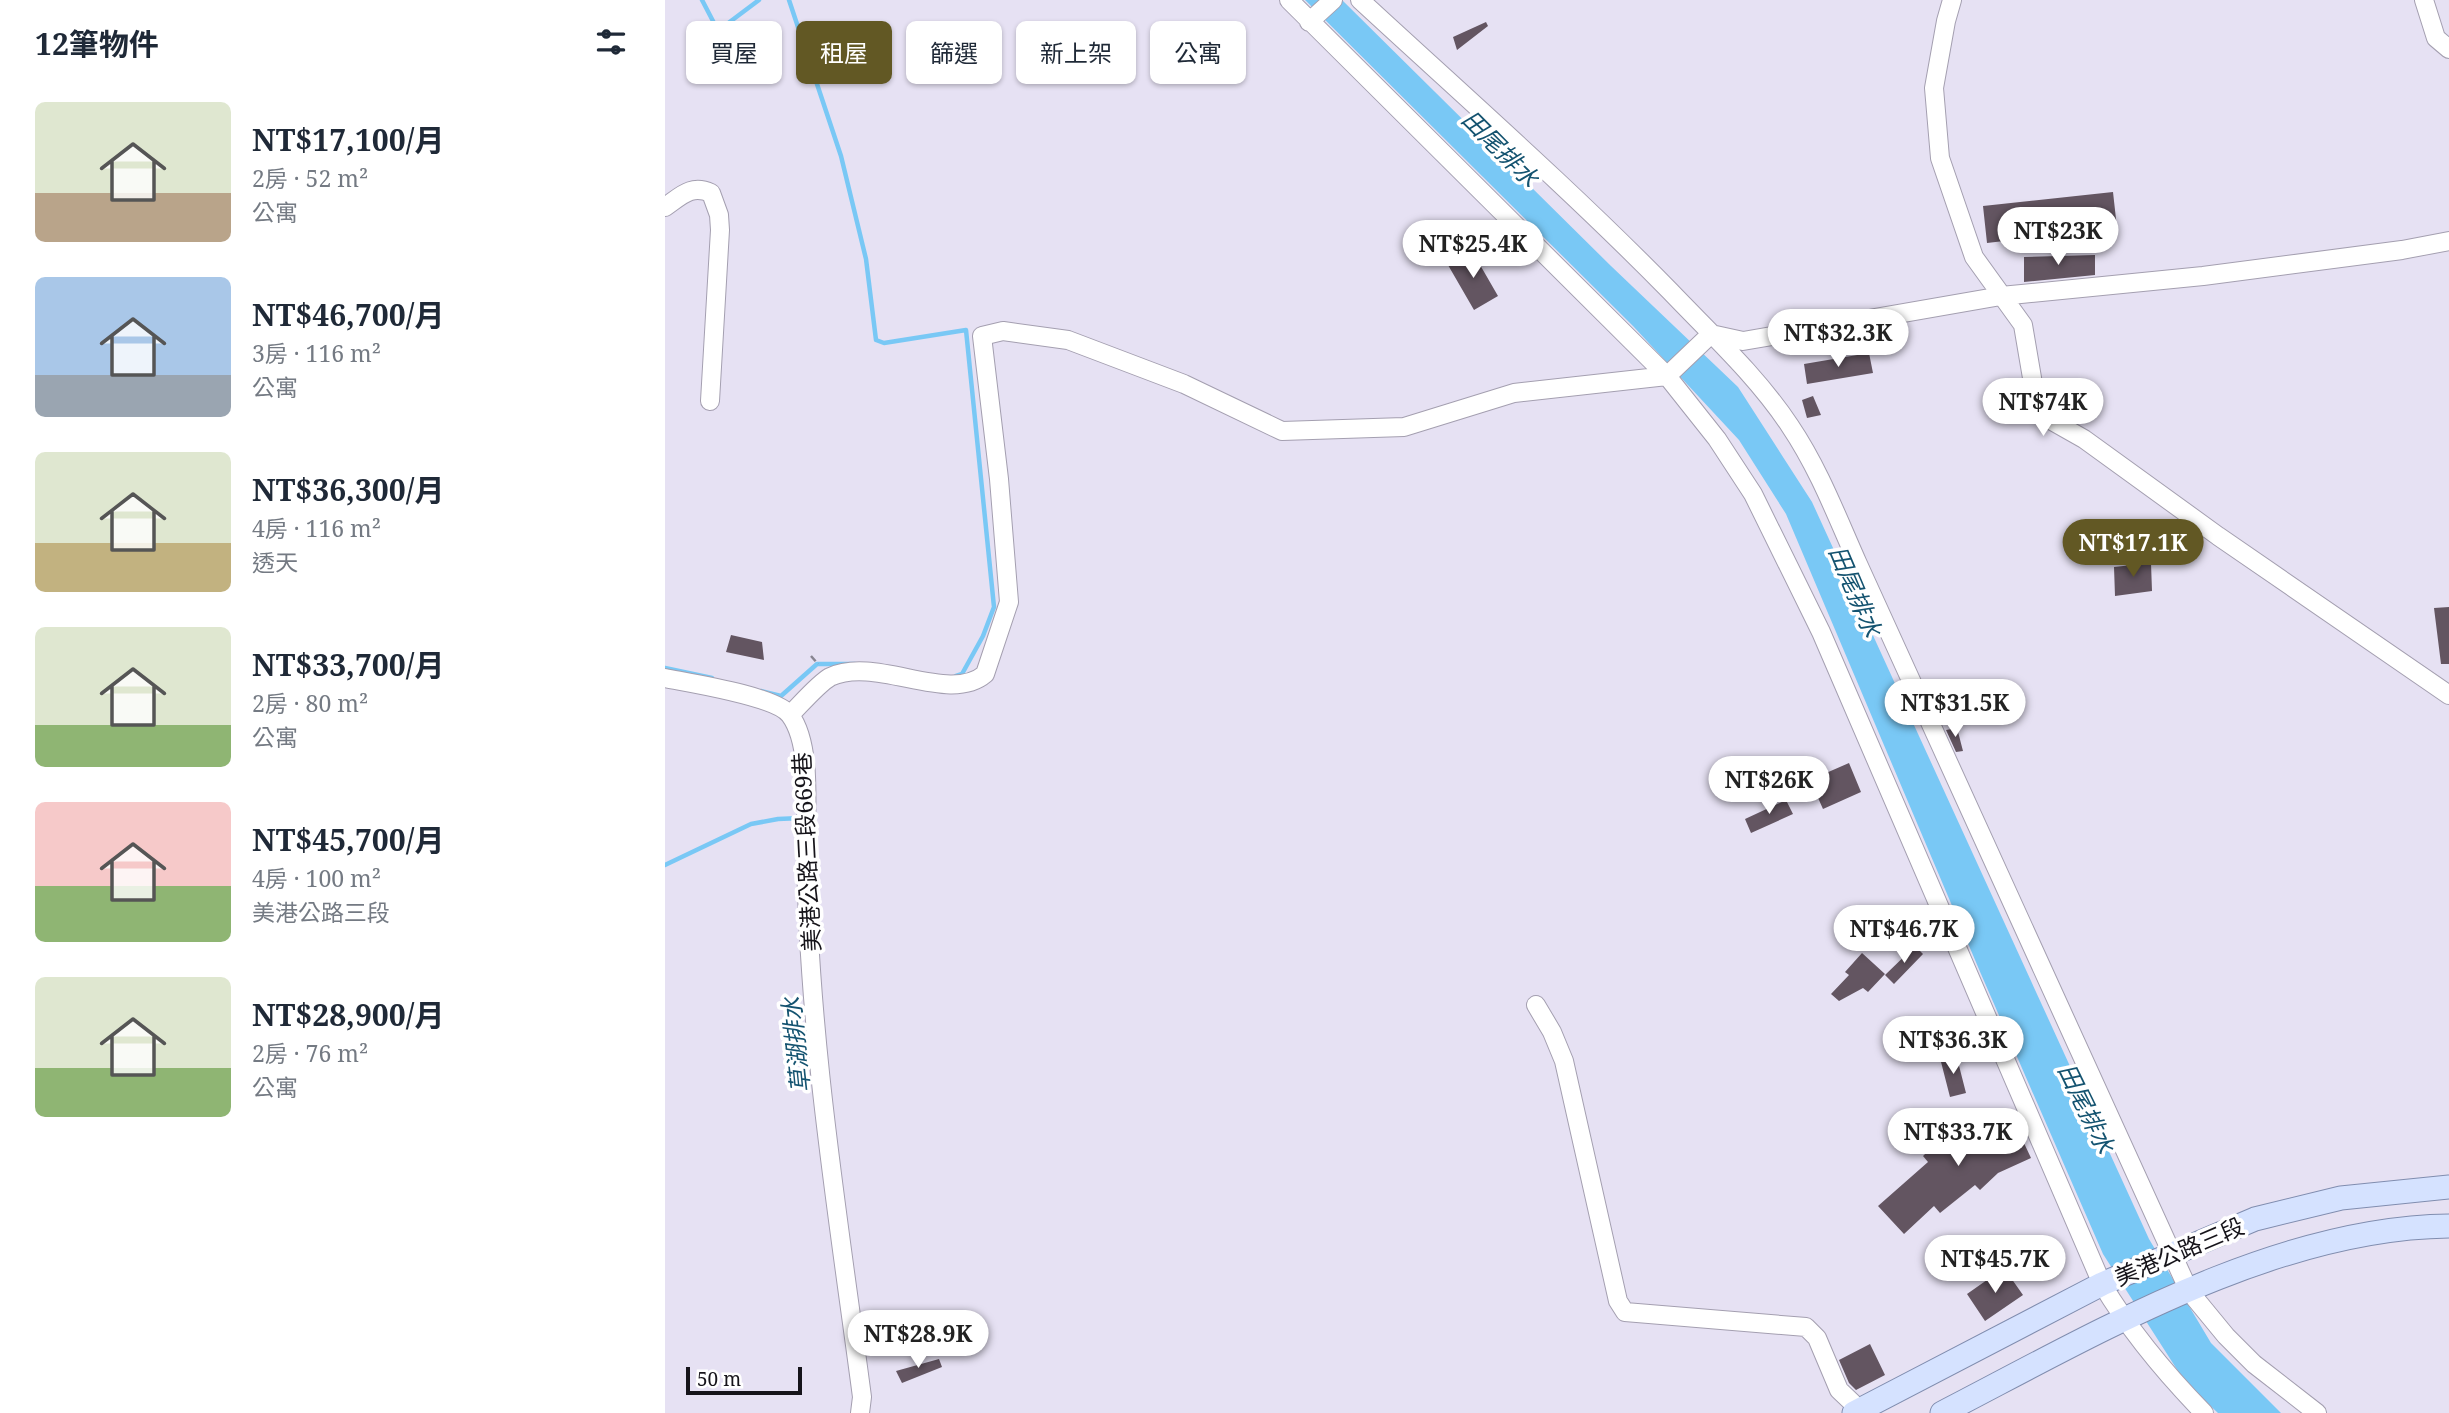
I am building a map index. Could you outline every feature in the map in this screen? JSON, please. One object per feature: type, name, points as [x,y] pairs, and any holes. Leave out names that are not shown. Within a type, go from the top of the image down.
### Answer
[{"type":"main road","name":"美港公路三段","points":[[1857,1411],[2102,1284],[2255,1219],[2328,1201],[2449,1187]]},
{"type":"main road","name":"美港公路三段","points":[[1942,1413],[2123,1319],[2271,1259],[2350,1238],[2425,1226],[2449,1226]]},
{"type":"street","points":[[1289,0],[1667,376],[1717,439],[1753,494],[1821,632],[2102,1284],[2123,1319],[2176,1384],[2204,1413]]},
{"type":"street","points":[[1310,22],[1333,0]]},
{"type":"street","points":[[1360,0],[1615,235],[1760,387],[1790,426],[1822,481],[1857,564],[2189,1291],[2225,1336],[2254,1364],[2317,1413]]},
{"type":"street","points":[[1952,0],[1934,88],[1940,158],[1974,257],[2023,325],[2038,412],[2084,439],[2218,536],[2449,695]]},
{"type":"street","points":[[2424,0],[2435,38],[2449,49]]},
{"type":"street","points":[[665,206],[692,189],[703,190],[711,193],[719,215],[710,401]]},
{"type":"street","points":[[1711,334],[1743,341],[2001,296],[2216,274],[2402,250],[2449,241]]},
{"type":"street","points":[[665,678],[730,691],[777,705],[790,715],[829,678],[856,670],[953,685],[975,682],[985,674],[1009,601],[999,479],[982,336],[1003,331],[1068,340],[1184,384],[1282,431],[1404,427],[1514,393],[1667,376],[1711,334]]},
{"type":"street","name":"美港公路三段669巷","points":[[790,715],[800,737],[804,759],[806,891],[815,1036],[862,1397],[860,1413]]},
{"type":"street","points":[[1536,1005],[1552,1032],[1563,1061],[1618,1301],[1625,1312],[1806,1327],[1814,1332],[1839,1390],[1857,1411]]},
{"type":"water","name":"田尾排水","points":[[1305,0],[1342,0],[1611,266],[1738,387],[1812,502],[2149,1239],[2211,1343],[2281,1413],[2218,1413],[2185,1382],[2103,1254],[1786,514],[1739,440],[1633,326]]},
{"type":"building","points":[[1486,22],[1488,26],[1457,50],[1453,37]]},
{"type":"building","points":[[2113,192],[2117,228],[1987,243],[1983,206]]},
{"type":"building","points":[[1472,251],[1498,296],[1474,310],[1448,265]]},
{"type":"building","points":[[2095,255],[2095,275],[2024,282],[2024,257]]},
{"type":"building","points":[[1869,353],[1873,373],[1807,384],[1804,364]]},
{"type":"building","points":[[1813,396],[1821,415],[1807,418],[1802,400]]},
{"type":"building","points":[[2151,563],[2152,591],[2115,596],[2114,567]]},
{"type":"building","points":[[2449,607],[2449,664],[2441,664],[2434,608]]},
{"type":"building","points":[[731,635],[762,642],[764,660],[726,652]]},
{"type":"building","points":[[1957,728],[1963,751],[1956,752],[1946,730]]},
{"type":"building","points":[[1849,763],[1861,792],[1823,809],[1810,780]]},
{"type":"building","points":[[1786,800],[1793,814],[1751,833],[1745,819]]},
{"type":"building","points":[[1915,946],[1923,954],[1894,984],[1885,975]]},
{"type":"building","points":[[1862,953],[1885,974],[1868,992],[1863,988],[1839,1001],[1831,994],[1849,975],[1845,972]]},
{"type":"building","points":[[1956,1054],[1966,1093],[1950,1097],[1940,1058]]},
{"type":"building","points":[[2008,1109],[2031,1158],[1998,1173],[1980,1190],[1975,1185],[1940,1213],[1934,1206],[1904,1234],[1878,1206],[1928,1162],[1923,1156],[1934,1145],[1939,1151],[1963,1117],[1976,1115],[1979,1122]]},
{"type":"building","points":[[2004,1268],[2023,1295],[1985,1321],[1967,1294]]},
{"type":"building","points":[[1870,1344],[1885,1375],[1856,1390],[1849,1383],[1839,1360]]},
{"type":"building","points":[[939,1359],[942,1367],[902,1383],[896,1371]]},
{"type":"waterway","points":[[702,0],[714,23],[727,24],[759,0]]},
{"type":"waterway","points":[[789,0],[841,156],[866,259],[876,340],[884,343],[966,330],[994,607],[983,636],[962,674],[956,676]]},
{"type":"waterway","points":[[761,691],[781,696],[817,664],[855,664]]},
{"type":"waterway","points":[[665,668],[712,678]]},
{"type":"waterway","name":"草湖排水","points":[[665,865],[751,824],[801,818]]}]
